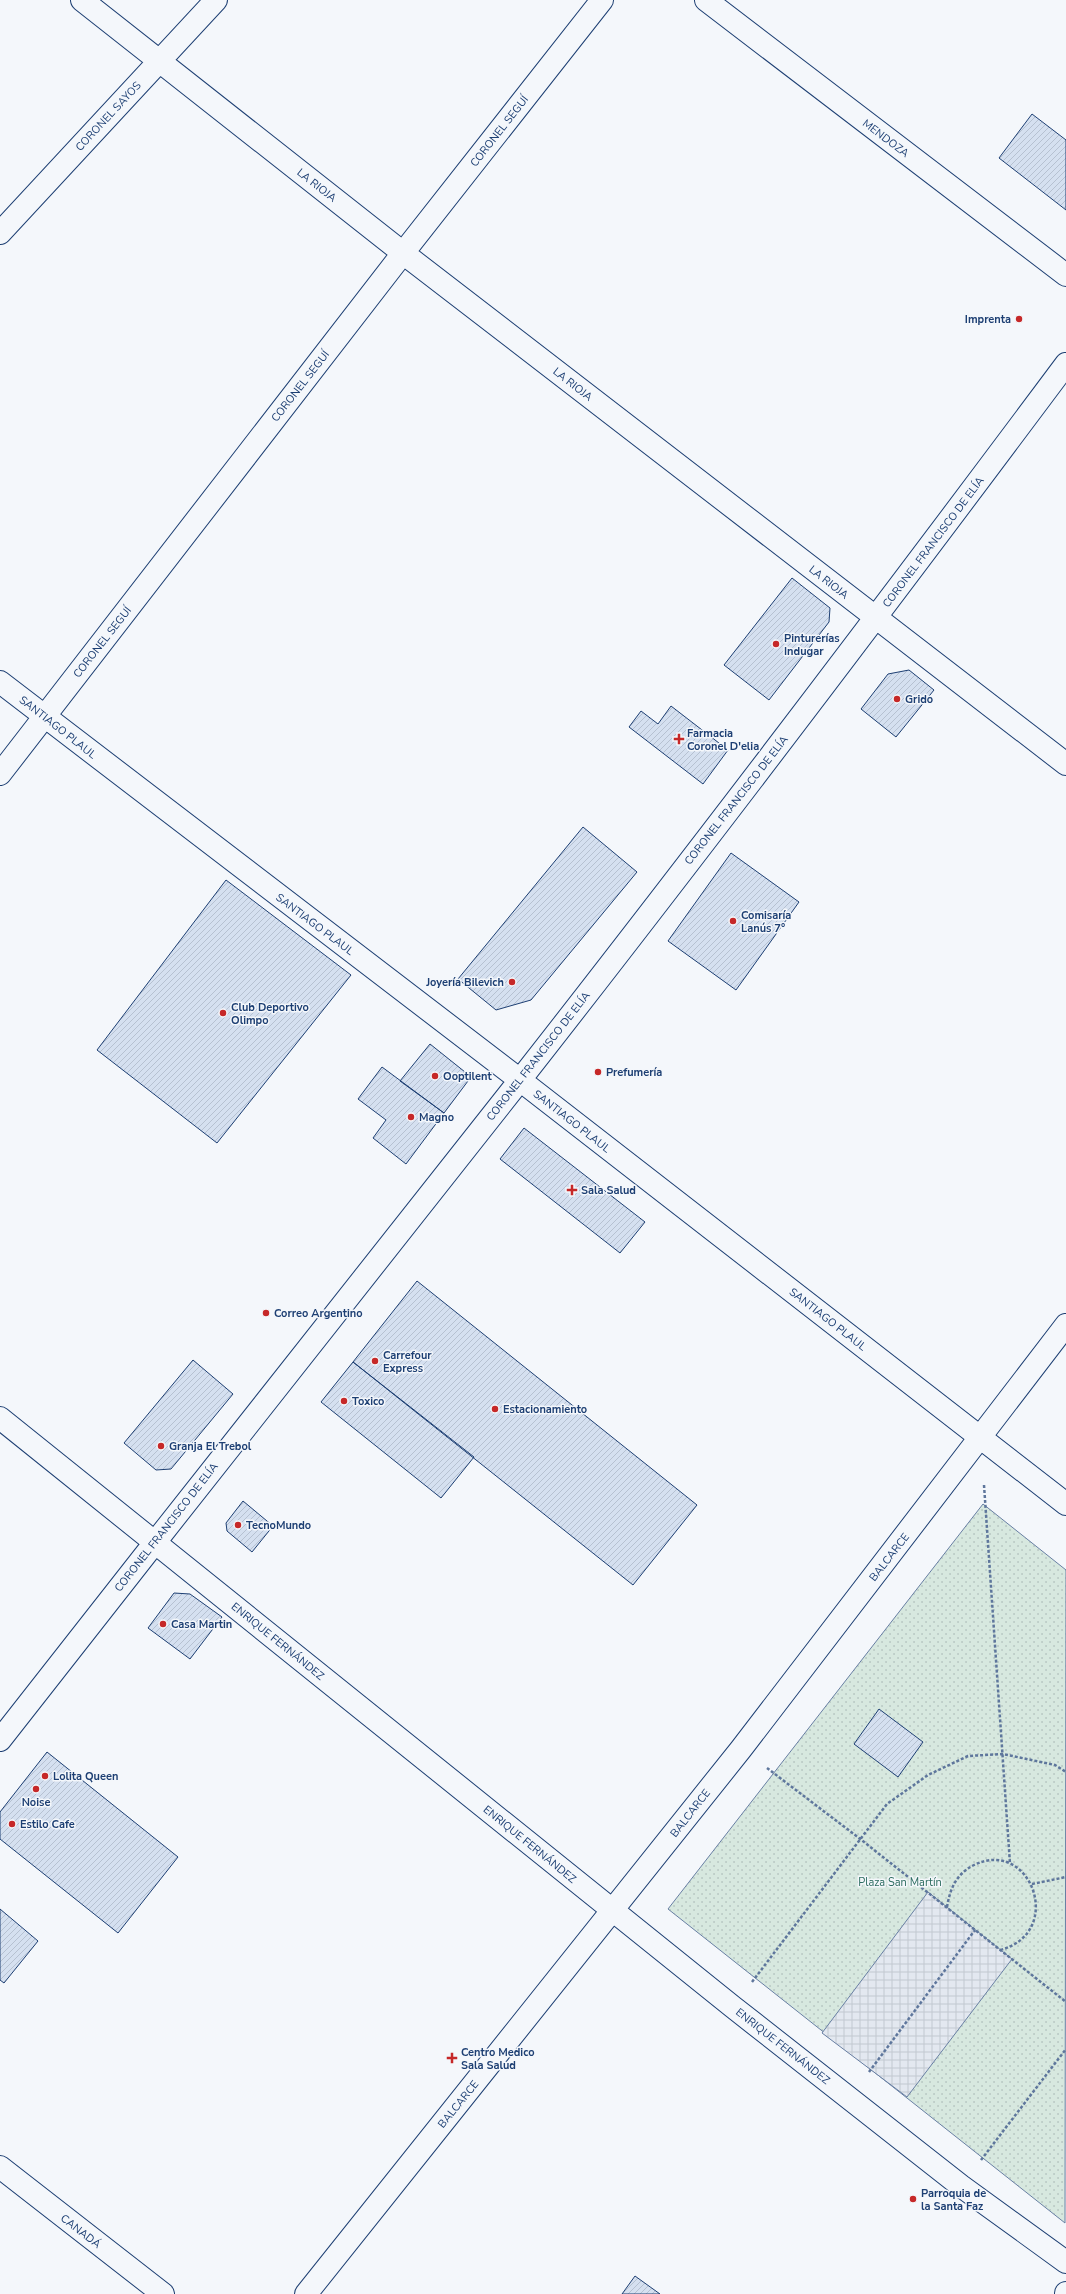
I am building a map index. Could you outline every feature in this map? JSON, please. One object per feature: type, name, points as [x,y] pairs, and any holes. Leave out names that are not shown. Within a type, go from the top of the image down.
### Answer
[{"type":"street","name":"LA RIOJA","points":[[82,0],[403,253],[1066,764]]},
{"type":"street","name":"CORONEL SAYOS","points":[[0,233],[216,0]]},
{"type":"street","name":"CORONEL SEGUÍ","points":[[0,774],[403,253],[602,0]]},
{"type":"street","name":"MENDOZA","points":[[706,0],[1066,275]]},
{"type":"street","name":"CORONEL FRANCISCO DE ELÍA","points":[[0,1740],[154,1541],[520,1080],[876,618],[1066,364]]},
{"type":"street","name":"SANTIAGO PLAUL","points":[[0,682],[520,1080],[1066,1504]]},
{"type":"street","name":"BALCARCE","points":[[306,2294],[741,1749],[981,1438],[1066,1325]]},
{"type":"street","name":"ENRIQUE FERNÁNDEZ","points":[[0,1418],[733,2007],[961,2186],[1066,2262]]},
{"type":"street","name":"CANADÁ","points":[[0,2167],[163,2294]]},
{"type":"path","points":[[981,1438],[1010,1864]]},
{"type":"path","points":[[741,1749],[859,1838],[1066,2002]]},
{"type":"path","points":[[733,2007],[859,1838],[887,1804],[928,1774],[968,1756],[1003,1754],[1055,1765],[1066,1772]]},
{"type":"path","points":[[947,1908],[950,1892],[957,1878],[968,1868],[981,1861],[996,1860],[1010,1864],[1024,1872],[1032,1884],[1037,1898],[1037,1913],[1033,1927],[1024,1938],[1012,1947],[1000,1950]]},
{"type":"path","points":[[1032,1884],[1066,1877]]},
{"type":"path","points":[[850,2098],[975,1930]]},
{"type":"path","points":[[961,2186],[1066,2050]]},
{"type":"green space","name":"Plaza San Martín","points":[[983,1504],[1066,1570],[1065,2223],[668,1909]]},
{"type":"shaded area","points":[[928,1892],[1012,1959],[907,2097],[822,2033]]},
{"type":"building","points":[[1032,114],[1066,140],[1066,210],[999,158]]},
{"type":"building","name":"Pinturerías Indugar","points":[[792,578],[830,608],[829,622],[769,700],[724,665]]},
{"type":"building","name":"Grido","points":[[909,670],[934,690],[896,737],[861,709],[888,674]]},
{"type":"building","name":"Farmacia Coronel D'elia","points":[[671,706],[728,750],[703,784],[629,727],[641,711],[658,724]]},
{"type":"building","points":[[583,827],[637,872],[531,1000],[496,1010],[458,979]]},
{"type":"building","name":"Comisaría Lanús 7°","points":[[731,853],[799,902],[736,990],[668,941]]},
{"type":"building","name":"Club Deportivo Olimpo","points":[[226,880],[351,975],[217,1143],[97,1050]]},
{"type":"building","name":"Ooptilent","points":[[430,1044],[465,1072],[468,1081],[444,1113],[400,1081]]},
{"type":"building","name":"Magno","points":[[382,1067],[444,1113],[406,1164],[373,1138],[386,1120],[358,1099]]},
{"type":"building","name":"Sala Salud","points":[[524,1128],[645,1222],[620,1253],[500,1159]]},
{"type":"building","name":"Estacionamiento","points":[[417,1281],[697,1505],[633,1585],[353,1362]]},
{"type":"building","points":[[193,1360],[233,1394],[171,1469],[156,1470],[124,1443]]},
{"type":"building","points":[[353,1362],[474,1457],[441,1498],[321,1402]]},
{"type":"building","points":[[243,1501],[273,1526],[252,1552],[227,1531],[226,1523]]},
{"type":"building","points":[[174,1593],[190,1594],[222,1617],[190,1659],[148,1628]]},
{"type":"building","points":[[879,1709],[923,1742],[898,1777],[854,1744]]},
{"type":"building","points":[[47,1752],[178,1857],[118,1933],[0,1839],[0,1812]]},
{"type":"building","points":[[0,1909],[38,1941],[4,1983],[0,1980]]},
{"type":"building","points":[[635,2276],[660,2294],[622,2294]]},
{"type":"place","name":"Imprenta","points":[[1019,319]]},
{"type":"place","name":"Pinturerías Indugar","points":[[776,644]]},
{"type":"place","name":"Grido","points":[[897,699]]},
{"type":"place","name":"Farmacia Coronel D'elia","points":[[679,739]]},
{"type":"place","name":"Comisaría Lanús 7°","points":[[733,921]]},
{"type":"place","name":"Joyería Bilevich","points":[[512,982]]},
{"type":"place","name":"Club Deportivo Olimpo","points":[[223,1013]]},
{"type":"place","name":"Prefumería","points":[[598,1072]]},
{"type":"place","name":"Ooptilent","points":[[435,1076]]},
{"type":"place","name":"Magno","points":[[411,1117]]},
{"type":"place","name":"Sala Salud","points":[[572,1190]]},
{"type":"place","name":"Correo Argentino","points":[[266,1313]]},
{"type":"place","name":"Carrefour Express","points":[[375,1361]]},
{"type":"place","name":"Toxico","points":[[344,1401]]},
{"type":"place","name":"Estacionamiento","points":[[495,1409]]},
{"type":"place","name":"Granja El Trebol","points":[[161,1446]]},
{"type":"place","name":"TecnoMundo","points":[[238,1525]]},
{"type":"place","name":"Casa Martin","points":[[163,1624]]},
{"type":"place","name":"Lolita Queen","points":[[45,1776]]},
{"type":"place","name":"Noise","points":[[36,1789]]},
{"type":"place","name":"Estilo Cafe","points":[[12,1824]]},
{"type":"place","name":"Centro Medico Sala Salud","points":[[452,2058]]},
{"type":"place","name":"Parroquia de la Santa Faz","points":[[913,2199]]}]
